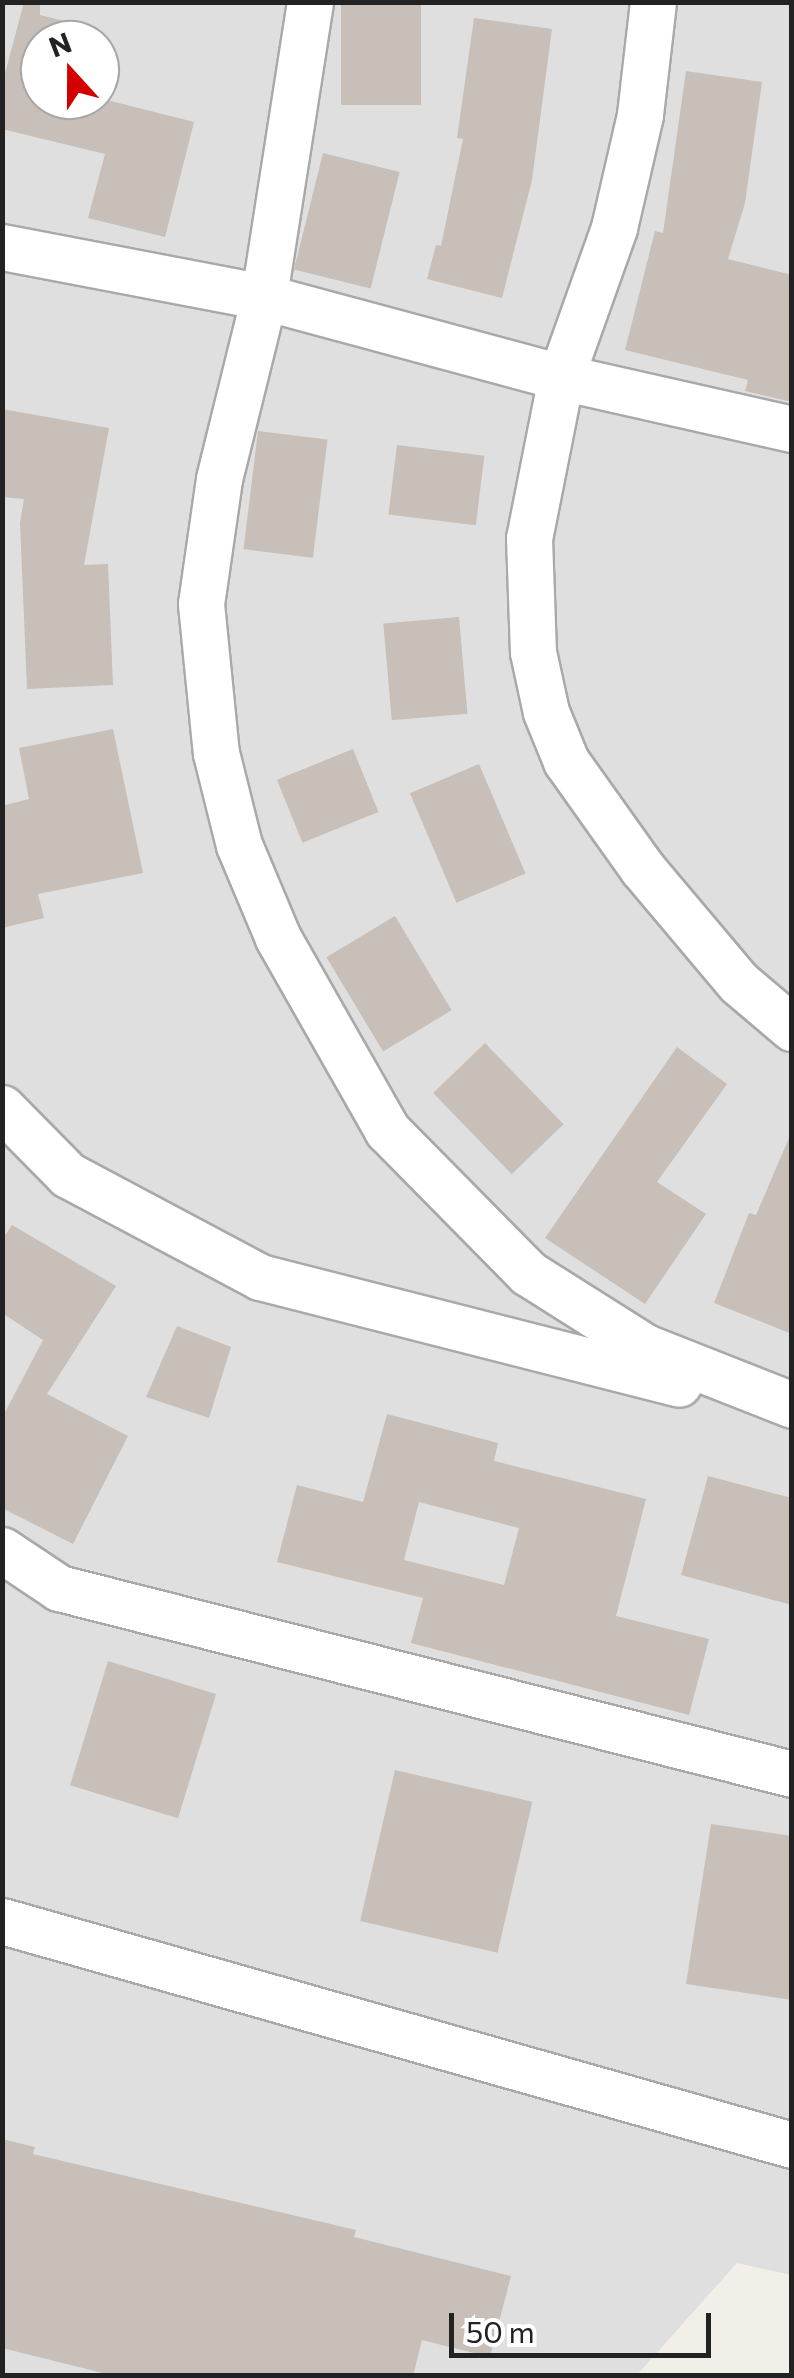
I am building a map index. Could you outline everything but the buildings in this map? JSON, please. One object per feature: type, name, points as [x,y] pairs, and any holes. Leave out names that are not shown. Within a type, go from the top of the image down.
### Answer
[{"type":"street","points":[[310,2],[264,296],[219,479],[201,604],[216,754],[239,845],[278,938],[386,1130],[528,1273],[645,1347],[792,1409]]},
{"type":"street","points":[[653,2],[640,115],[614,228],[561,377],[529,538],[534,652],[546,712],[566,761],[642,868],[739,983],[792,1028]]},
{"type":"street","points":[[2,248],[264,296],[561,377],[792,429]]},
{"type":"street","points":[[2,1108],[68,1175],[260,1277],[792,1409]]},
{"type":"street","points":[[2,1550],[59,1588],[792,1774]]},
{"type":"street","points":[[2,1921],[792,2145]]},
{"type":"shaded area","points":[[3,3],[791,3],[791,2275],[737,2263],[637,2375],[3,2376]]}]
